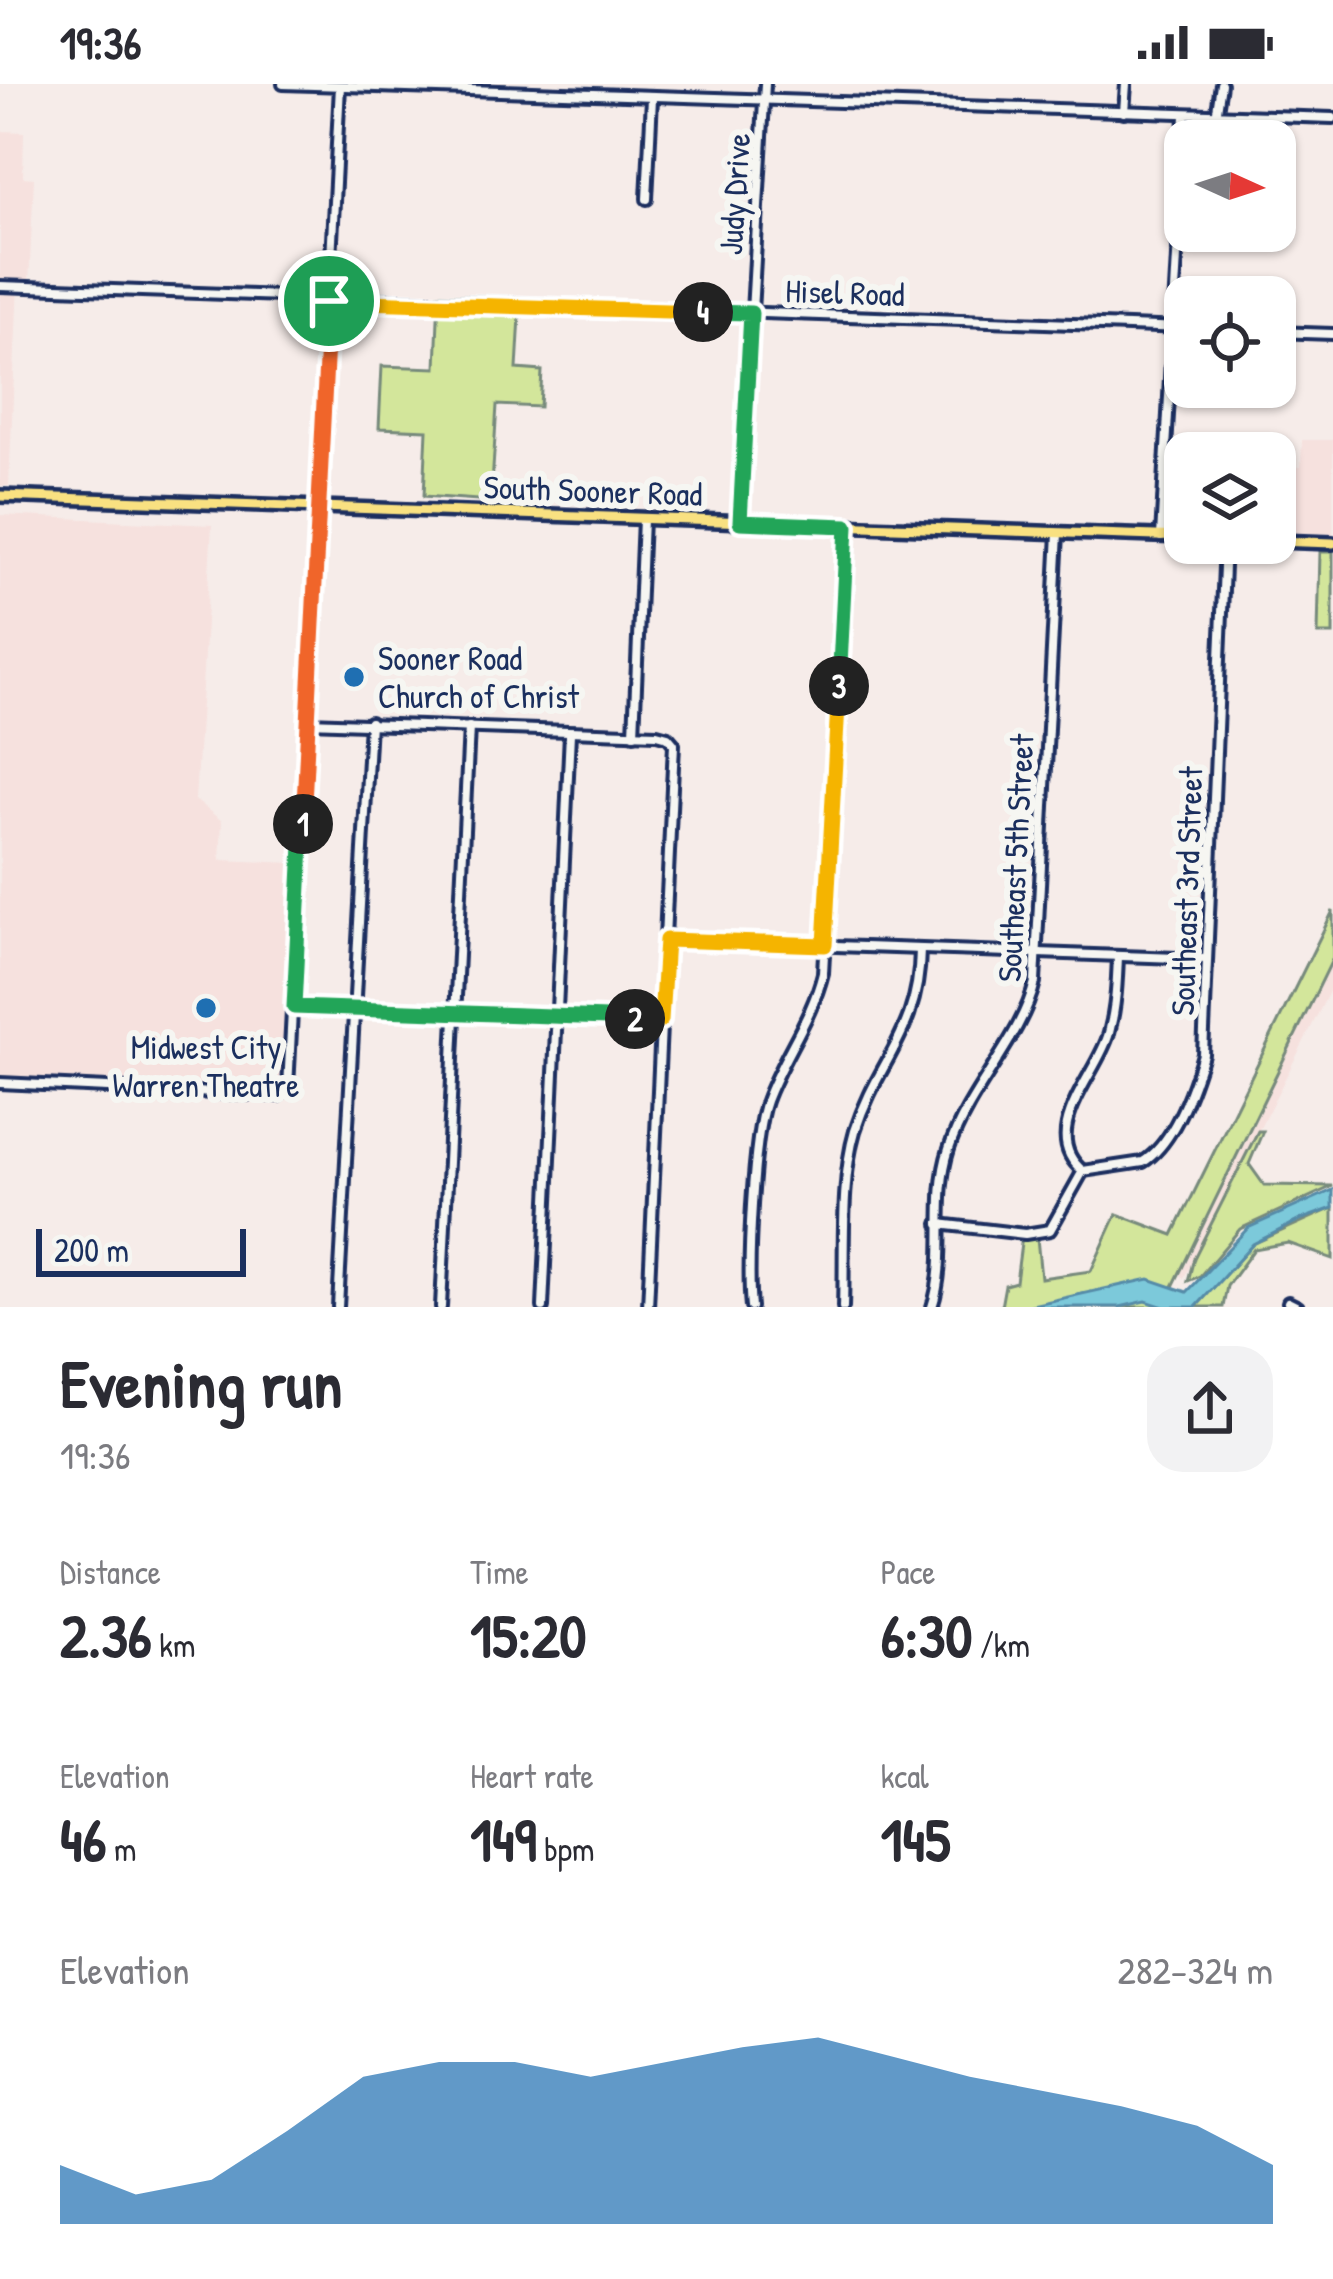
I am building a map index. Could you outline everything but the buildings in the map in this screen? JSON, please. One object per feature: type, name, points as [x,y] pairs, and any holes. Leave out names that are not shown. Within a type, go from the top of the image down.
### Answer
[{"type":"main road","name":"South Sooner Road","points":[[0,496],[1161,537]]},
{"type":"main road","points":[[1296,542],[1333,543]]},
{"type":"street","points":[[283,84],[556,89],[652,98],[1333,118]]},
{"type":"street","points":[[665,98],[668,84]]},
{"type":"street","name":"Judy Drive","points":[[740,522],[765,84]]},
{"type":"street","points":[[1124,112],[1126,84]]},
{"type":"street","points":[[1216,117],[1221,84]]},
{"type":"street","points":[[0,1083],[285,1095],[294,1007],[340,86]]},
{"type":"street","points":[[647,199],[652,98]]},
{"type":"street","points":[[1175,276],[1185,116]]},
{"type":"street","name":"Hisel Road","points":[[0,286],[1164,328]]},
{"type":"street","points":[[1296,333],[1333,334]]},
{"type":"street","points":[[1161,537],[1168,408]]},
{"type":"street","points":[[634,734],[643,519]]},
{"type":"street","points":[[751,1307],[761,1119],[814,1004],[823,973],[847,526]]},
{"type":"street","name":"Southeast 5th Street","points":[[932,1307],[942,1172],[953,1136],[1027,1008],[1034,982],[1058,532]]},
{"type":"street","name":"Southeast 3rd Street","points":[[1083,1171],[1143,1162],[1161,1147],[1203,1054],[1224,564]]},
{"type":"street","points":[[308,722],[657,734],[674,744],[648,1307]]},
{"type":"street","points":[[338,1307],[370,722]]},
{"type":"street","points":[[441,1307],[470,727]]},
{"type":"street","points":[[544,1307],[571,733]]},
{"type":"street","points":[[666,940],[1206,959]]},
{"type":"street","points":[[843,1307],[851,1149],[860,1116],[916,1002],[920,950]]},
{"type":"street","points":[[939,1224],[1035,1234],[1050,1230],[1083,1171],[1068,1154],[1064,1131],[1108,1038],[1117,1001],[1118,956]]},
{"type":"street","points":[[294,1007],[661,1020]]},
{"type":"shaded area","points":[[0,131],[24,132],[23,177],[34,178],[29,284],[18,284],[9,486],[0,486]]},
{"type":"shaded area","points":[[1302,440],[1333,440],[1333,534],[1296,533],[1296,467],[1301,467]]},
{"type":"shaded area","points":[[0,515],[212,525],[195,800],[222,821],[220,860],[294,863],[281,1092],[0,1079]]},
{"type":"shaded area","points":[[1333,960],[1333,984],[1184,1278],[1180,1275]]},
{"type":"green space","points":[[439,294],[521,298],[517,369],[542,371],[540,407],[497,405],[491,501],[424,496],[427,430],[379,428],[382,366],[436,368]]},
{"type":"green space","points":[[1320,552],[1333,552],[1333,634],[1318,634]]},
{"type":"green space","points":[[1333,911],[1333,958],[1163,1307],[1001,1307],[1005,1285],[1016,1282],[1022,1236],[1037,1238],[1041,1278],[1091,1271],[1117,1214],[1173,1235]]},
{"type":"green space","points":[[1258,1131],[1263,1131],[1249,1164],[1264,1185],[1333,1186],[1240,1229],[1200,1276],[1188,1281],[1194,1258]]},
{"type":"green space","points":[[1333,1208],[1333,1259],[1288,1243],[1254,1249],[1227,1286],[1223,1307],[1196,1307],[1253,1244]]},
{"type":"water","points":[[1333,1190],[1333,1208],[1253,1244],[1196,1307],[1164,1307],[1146,1301],[1120,1307],[1023,1307],[1149,1279],[1187,1292],[1248,1228]]},
{"type":"place","name":"Sooner Road Church of Christ","points":[[354,677]]},
{"type":"place","name":"Midwest City Warren Theatre","points":[[206,1008]]},
{"type":"route","points":[[329,301],[751,313],[740,522],[847,526],[825,945],[666,940],[661,1020],[294,1007],[329,301]]}]
